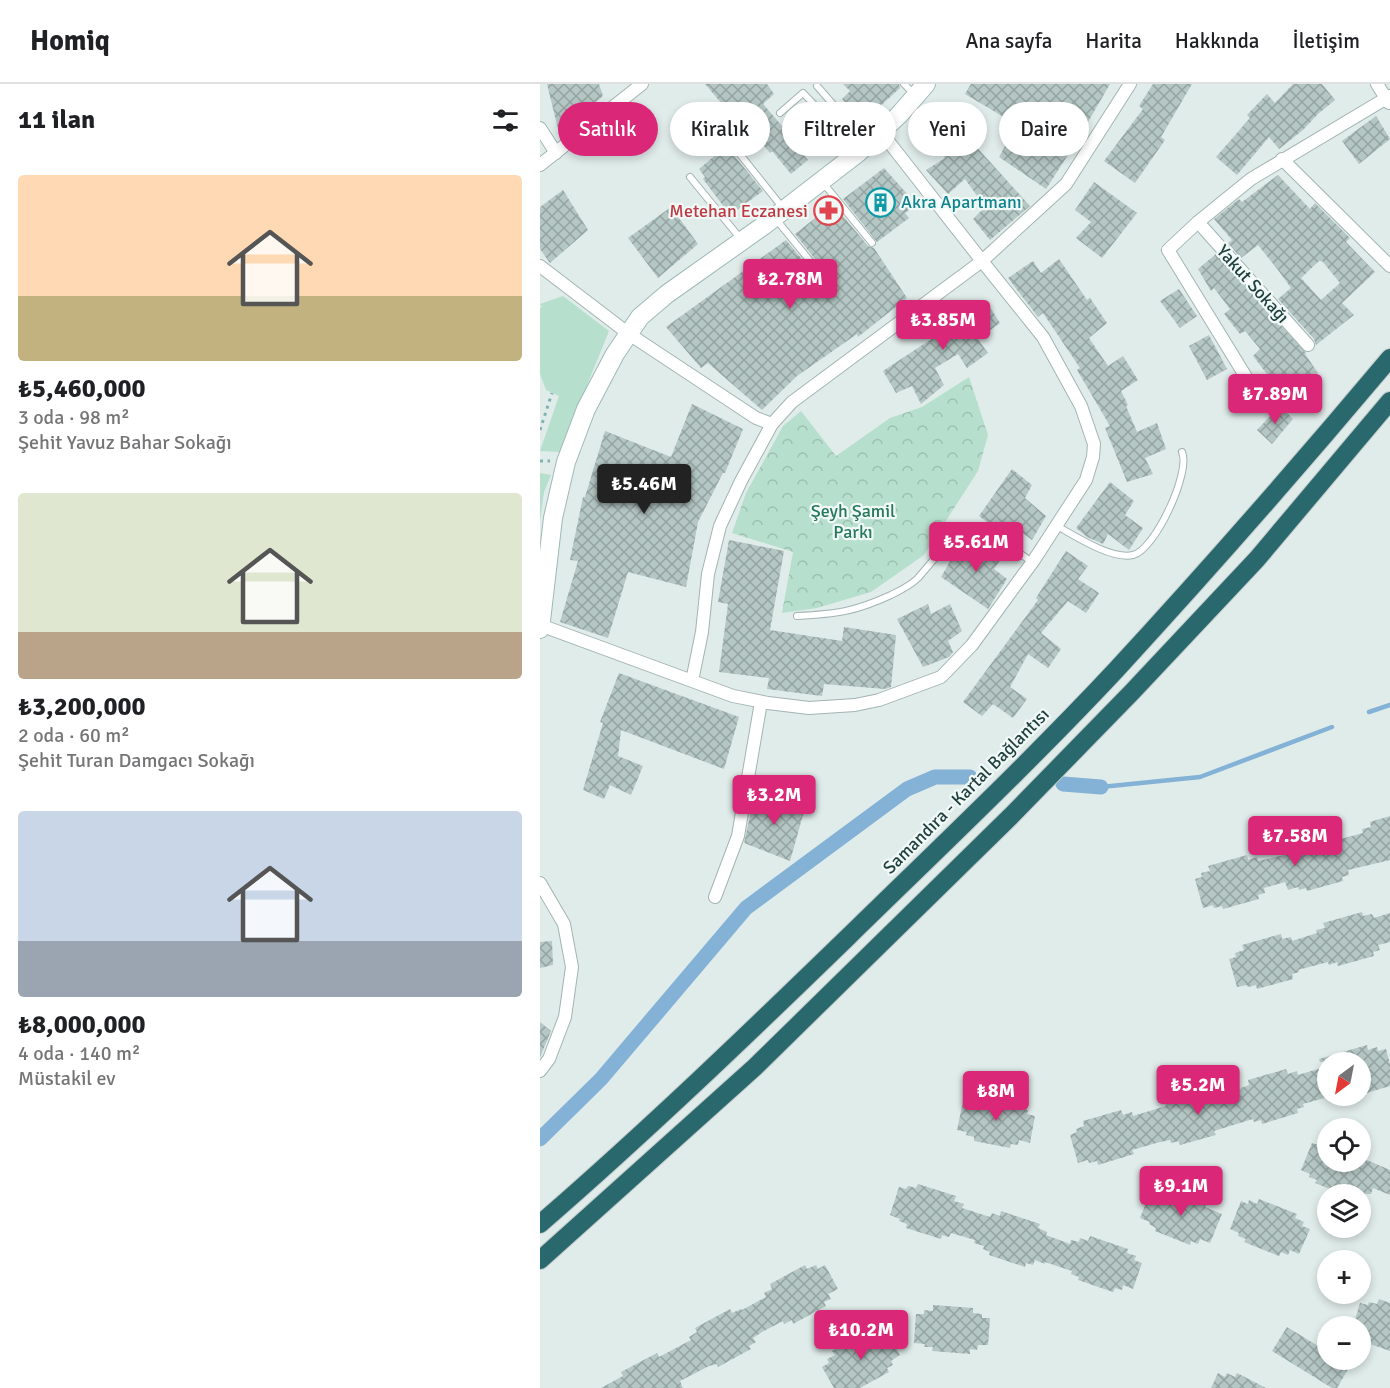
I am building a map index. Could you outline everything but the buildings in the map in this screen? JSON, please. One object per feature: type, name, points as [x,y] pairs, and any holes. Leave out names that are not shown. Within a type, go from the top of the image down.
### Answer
[{"type":"highway","name":"Samandıra - Kartal Bağlantısı","points":[[540,1224],[619,1156],[734,1048],[971,818],[1114,672],[1280,488],[1390,358]]},
{"type":"highway","points":[[540,1260],[755,1067],[1011,816],[1257,559],[1390,401]]},
{"type":"street","points":[[540,165],[642,84]]},
{"type":"street","points":[[692,681],[702,632],[708,574],[720,526],[772,424],[792,402],[982,261],[1066,184],[1130,84]]},
{"type":"street","points":[[1246,377],[1168,250],[1251,179],[1282,159],[1389,100],[1377,84]]},
{"type":"street","points":[[896,111],[916,88]]},
{"type":"street","points":[[540,128],[556,153]]},
{"type":"street","points":[[540,629],[553,518],[566,462],[586,409],[615,354],[640,317],[667,294],[742,241],[852,156]]},
{"type":"street","points":[[540,625],[733,696],[809,708],[855,705],[890,696],[941,677],[972,645],[1033,562],[1086,480],[1093,457],[1094,444],[1081,406],[1042,337],[982,261],[882,156]]},
{"type":"street","points":[[1282,159],[1390,266]]},
{"type":"street","name":"Yakut Sokağı","points":[[1198,222],[1308,345]]},
{"type":"street","points":[[540,266],[629,334],[756,418],[772,424]]},
{"type":"street","points":[[715,897],[738,836],[761,702]]},
{"type":"street","points":[[540,883],[564,924],[572,967],[566,1017],[549,1059],[540,1071]]},
{"type":"lane","points":[[818,86],[833,102]]},
{"type":"lane","points":[[793,102],[803,93],[815,102]]},
{"type":"lane","points":[[740,156],[824,278]]},
{"type":"lane","points":[[690,177],[742,241]]},
{"type":"lane","points":[[822,181],[872,243]]},
{"type":"lane","points":[[1056,525],[1084,541],[1119,555],[1133,555],[1143,550],[1158,528],[1181,482],[1185,463],[1182,452]]},
{"type":"lane","points":[[797,616],[840,613],[865,607],[906,588],[958,534],[967,529],[974,528],[985,533],[1033,562]]},
{"type":"path","points":[[540,430],[552,393]]},
{"type":"green space","points":[[563,296],[609,331],[560,452],[540,451],[559,396],[546,390],[540,374],[540,308],[542,307],[540,304]]},
{"type":"green space","name":"Şeyh Şamil Parkı","points":[[969,377],[988,435],[978,471],[924,555],[871,592],[817,608],[782,613],[793,552],[732,533],[746,493],[783,426],[801,411],[836,456],[890,418],[922,407]]},
{"type":"green space","points":[[540,473],[551,475],[544,492],[540,521]]},
{"type":"waterway","points":[[1369,712],[1390,705]]},
{"type":"waterway","points":[[1101,787],[1200,777],[1332,727]]},
{"type":"waterway","points":[[540,1139],[601,1079],[746,908],[907,789],[935,777],[970,777]]},
{"type":"waterway","points":[[1063,784],[1101,787]]},
{"type":"place","name":"Akra Apartmanı","points":[[880,202]]},
{"type":"place","name":"Metehan Eczanesi","points":[[829,211]]}]
